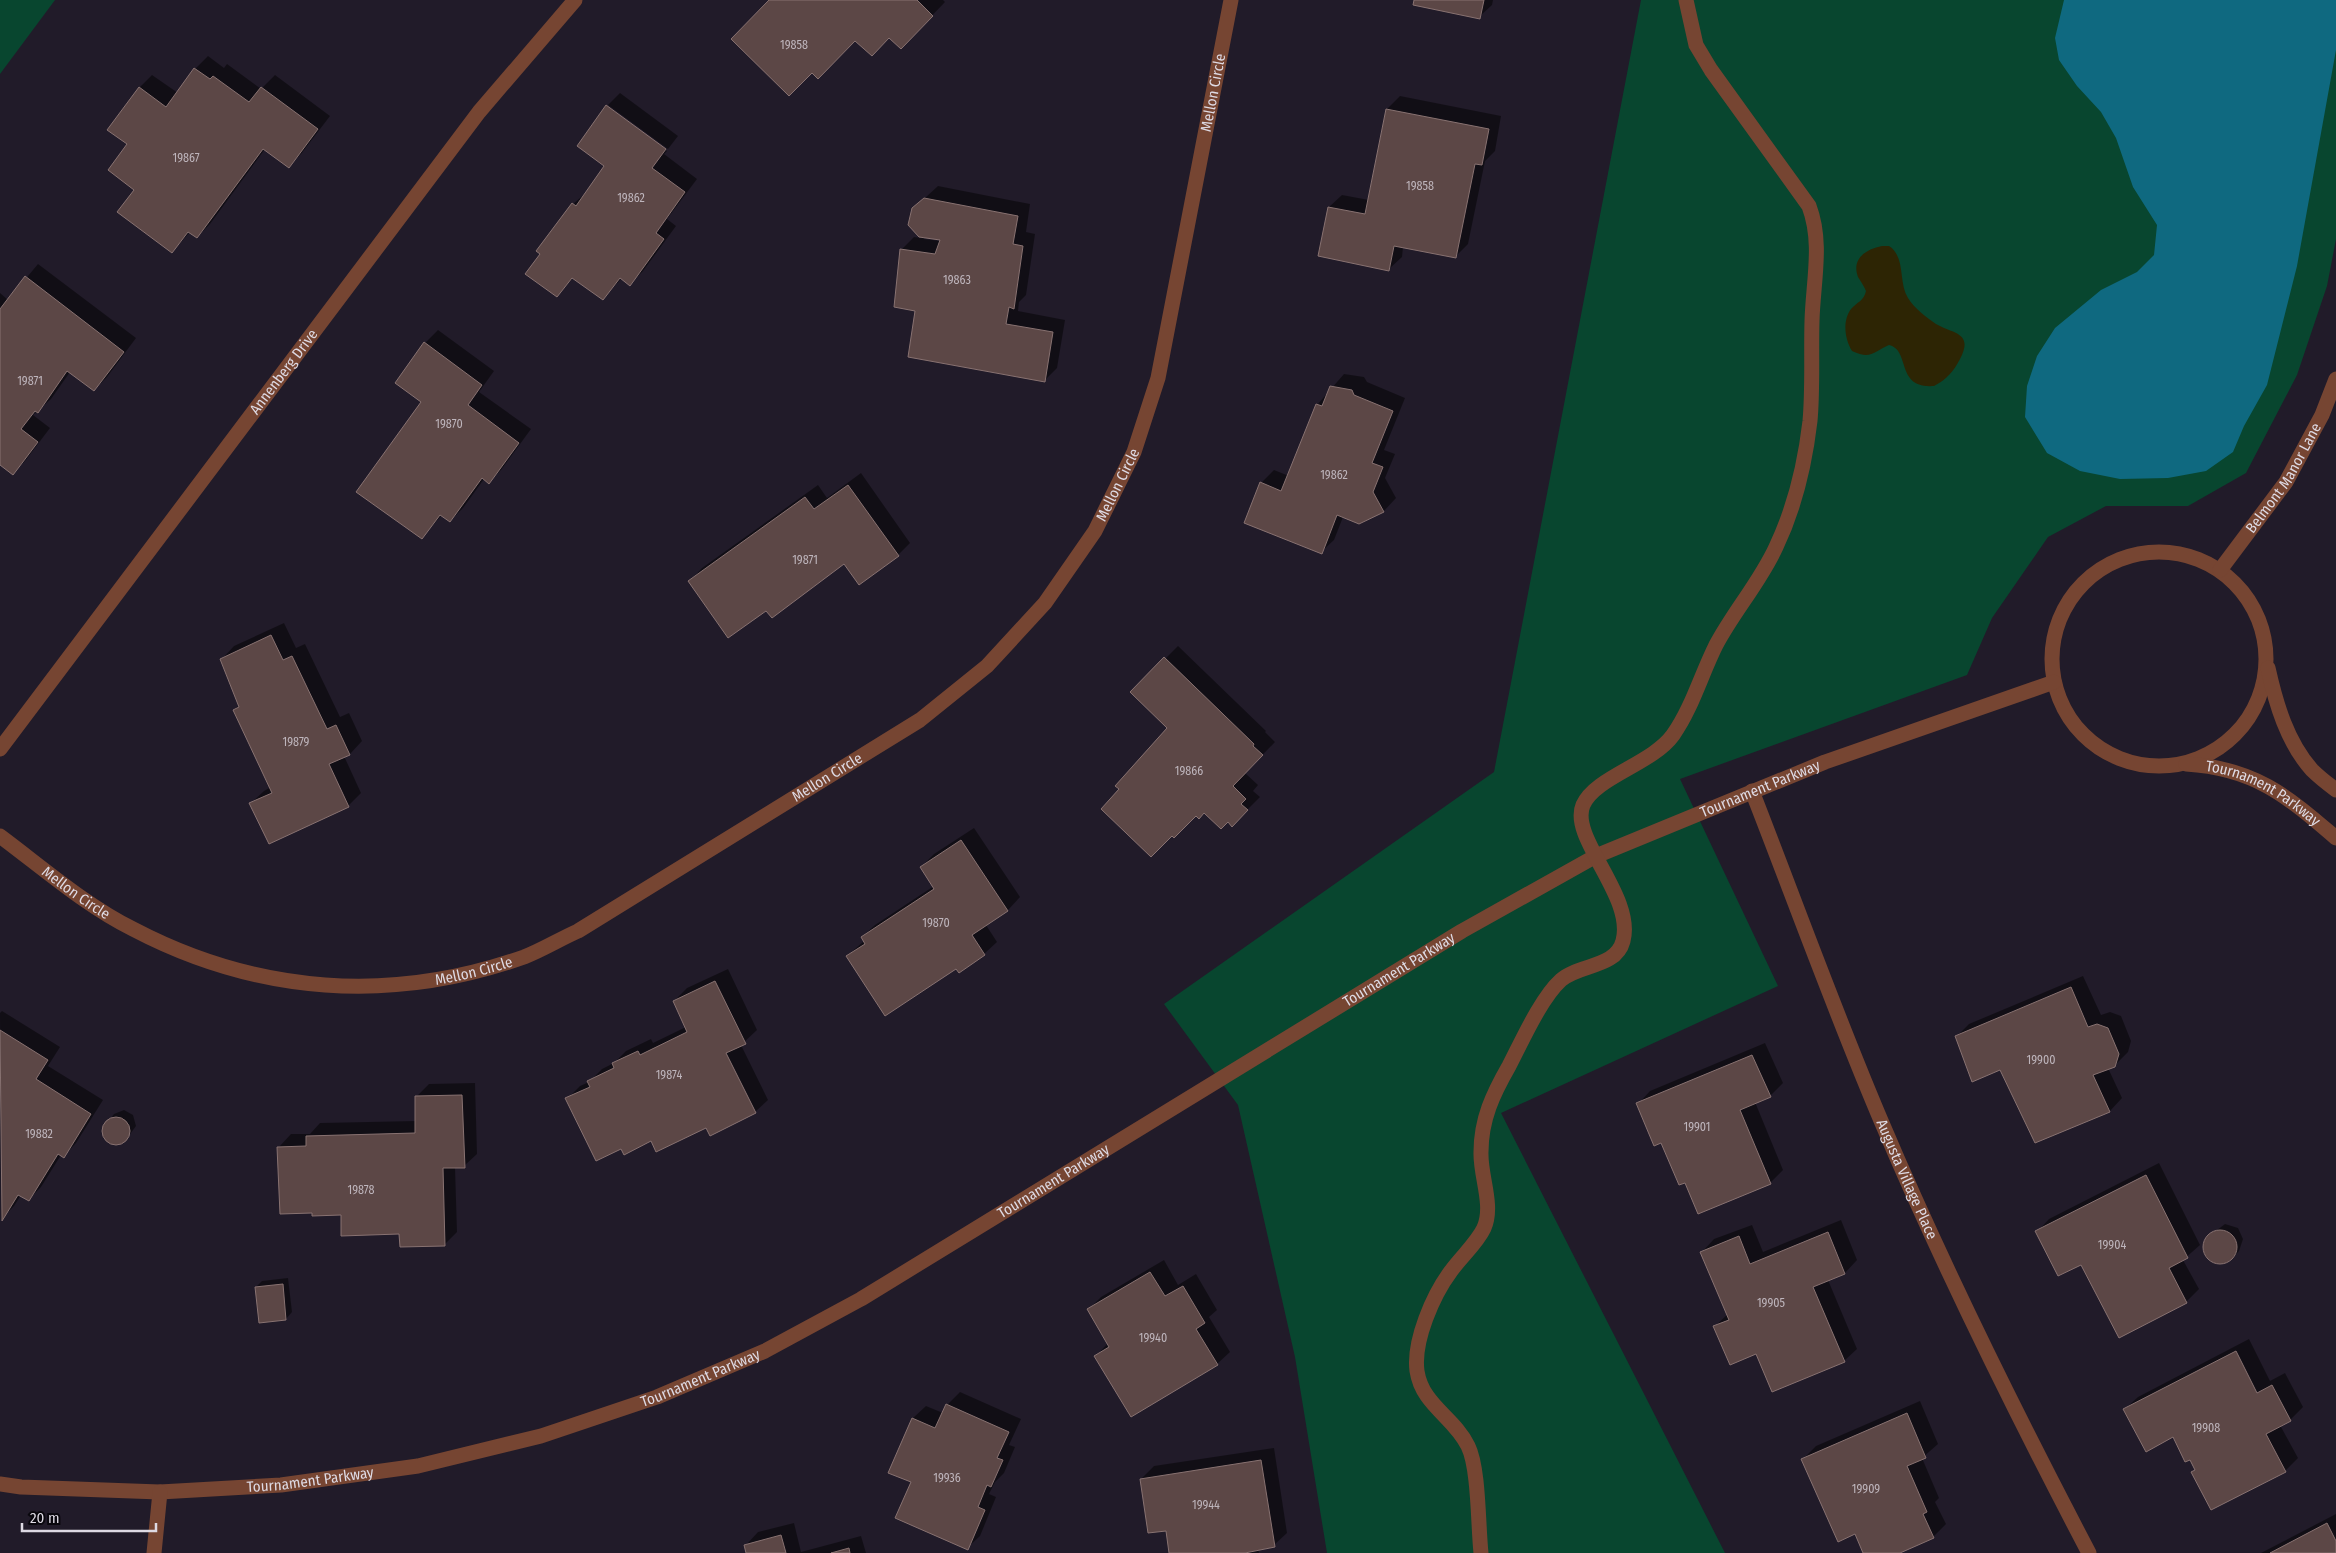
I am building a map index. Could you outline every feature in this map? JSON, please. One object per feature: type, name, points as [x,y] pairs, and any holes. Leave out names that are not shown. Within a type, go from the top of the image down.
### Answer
[{"type":"street","name":"Annenberg Drive","points":[[0,750],[478,112],[576,0]]},
{"type":"street","name":"Mellon Circle","points":[[0,836],[85,899],[132,929],[189,956],[250,974],[320,986],[392,986],[462,975],[525,956],[578,931],[920,720],[987,666],[1045,603],[1095,531],[1134,452],[1158,378],[1231,0]]},
{"type":"street","points":[[1481,1553],[1473,1463],[1468,1446],[1420,1387],[1416,1365],[1419,1341],[1430,1308],[1448,1275],[1485,1227],[1486,1183],[1480,1156],[1482,1127],[1491,1099],[1548,996],[1563,978],[1613,957],[1623,945],[1626,924],[1612,882],[1596,856],[1580,816],[1584,801],[1598,788],[1657,753],[1670,739],[1682,721],[1718,642],[1753,590],[1776,549],[1792,510],[1810,418],[1812,318],[1817,244],[1815,222],[1809,206],[1711,70],[1696,45],[1686,0]]},
{"type":"street","name":"Belmont Manor Lane","points":[[2220,570],[2286,482],[2322,415],[2336,379]]},
{"type":"street","name":"Tournament Parkway","points":[[2336,790],[2312,770],[2288,733],[2276,701],[2266,660],[2259,618],[2239,586],[2220,570],[2187,554],[2151,551],[2108,563],[2078,586],[2060,616],[2051,653],[2054,682],[2065,711],[2086,738],[2115,757],[2149,765],[2182,763],[2216,766],[2246,775],[2292,800],[2336,838]]},
{"type":"street","name":"Tournament Parkway","points":[[2182,763],[2212,752],[2239,735],[2260,696],[2266,660]]},
{"type":"street","name":"Tournament Parkway","points":[[0,1484],[20,1487],[160,1492],[281,1485],[418,1466],[541,1436],[657,1397],[765,1351],[861,1299],[1462,931],[1596,856],[1824,762],[2054,682]]},
{"type":"street","name":"Augusta Village Place","points":[[1752,791],[1882,1122],[1972,1323],[2027,1435],[2089,1553]]},
{"type":"street","points":[[154,1553],[160,1492]]},
{"type":"green space","points":[[0,0],[55,0],[0,74]]},
{"type":"green space","points":[[1641,0],[2336,0],[2336,239],[2327,286],[2297,375],[2246,473],[2188,506],[2106,506],[2048,537],[1992,618],[1967,675],[1680,779],[1778,986],[1501,1113],[1725,1553],[1327,1553],[1295,1357],[1238,1105],[1164,1004],[1494,772]]},
{"type":"sand","points":[[1882,246],[1889,246],[1898,257],[1903,285],[1908,298],[1925,316],[1936,324],[1960,335],[1965,344],[1958,363],[1946,378],[1934,386],[1914,382],[1908,376],[1896,348],[1889,345],[1872,354],[1864,355],[1852,351],[1848,341],[1845,330],[1846,319],[1851,309],[1862,299],[1866,291],[1858,277],[1857,265],[1866,252]]},
{"type":"water","points":[[2064,0],[2336,0],[2336,50],[2297,266],[2267,385],[2244,426],[2233,452],[2206,471],[2168,478],[2120,479],[2080,471],[2047,453],[2025,417],[2027,386],[2037,356],[2055,328],[2101,290],[2137,272],[2154,255],[2157,225],[2133,187],[2116,138],[2101,112],[2077,86],[2059,60],[2055,38]]},
{"type":"building","points":[[769,0],[917,0],[933,16],[901,49],[889,38],[872,56],[855,41],[818,79],[812,73],[789,96],[731,39]]},
{"type":"building","points":[[1414,0],[1484,0],[1480,19],[1413,5]]},
{"type":"building","points":[[194,68],[210,79],[213,76],[249,102],[261,87],[318,129],[289,168],[263,149],[197,238],[188,232],[172,253],[117,212],[134,190],[108,170],[127,144],[107,130],[139,87],[166,107]]},
{"type":"building","points":[[606,105],[666,149],[652,168],[685,192],[656,233],[664,239],[630,286],[620,278],[603,300],[572,278],[557,297],[525,274],[540,254],[536,251],[572,203],[576,206],[604,166],[577,146]]},
{"type":"building","points":[[1386,109],[1489,129],[1482,165],[1475,164],[1456,258],[1394,246],[1389,271],[1318,256],[1328,207],[1365,214]]},
{"type":"building","points":[[924,198],[1018,216],[1013,244],[1023,246],[1014,309],[1009,307],[1006,324],[1053,332],[1045,382],[908,357],[915,311],[894,307],[900,249],[935,254],[940,240],[919,237],[908,225],[912,208]]},
{"type":"building","points":[[25,276],[124,352],[94,391],[67,371],[38,413],[35,411],[21,429],[38,442],[13,475],[0,465],[0,309]]},
{"type":"building","points":[[424,342],[482,385],[468,405],[519,443],[489,484],[482,478],[450,522],[440,515],[422,539],[356,492],[421,402],[395,383]]},
{"type":"building","points":[[1330,386],[1352,390],[1354,395],[1393,411],[1372,463],[1383,467],[1373,492],[1384,512],[1359,524],[1337,515],[1322,554],[1244,523],[1260,482],[1281,491],[1316,404],[1322,406]]},
{"type":"building","points":[[848,485],[899,556],[859,585],[844,564],[772,618],[766,611],[728,638],[688,581],[805,497],[814,509]]},
{"type":"building","points":[[271,635],[283,660],[292,656],[327,729],[336,725],[350,755],[329,764],[349,807],[269,844],[249,803],[272,793],[233,710],[239,707],[220,659]]},
{"type":"building","points":[[1164,657],[1263,755],[1233,786],[1246,799],[1241,804],[1248,810],[1232,827],[1228,822],[1221,829],[1204,813],[1199,819],[1196,816],[1151,857],[1101,809],[1119,789],[1115,786],[1167,728],[1130,692]]},
{"type":"building","points":[[961,840],[1008,911],[972,935],[985,955],[959,973],[956,969],[885,1016],[846,956],[865,944],[861,937],[934,889],[920,867]]},
{"type":"building","points":[[715,981],[746,1044],[726,1053],[756,1113],[710,1136],[706,1128],[656,1152],[651,1141],[624,1155],[621,1149],[596,1161],[565,1098],[590,1087],[587,1081],[614,1068],[612,1063],[638,1051],[640,1055],[687,1032],[673,1001]]},
{"type":"building","points":[[2071,987],[2088,1027],[2097,1024],[2108,1028],[2119,1054],[2115,1067],[2093,1075],[2110,1112],[2035,1143],[2000,1070],[1972,1082],[1955,1036]]},
{"type":"building","points":[[0,1030],[48,1060],[36,1079],[91,1114],[64,1158],[58,1154],[29,1201],[18,1195],[2,1221]]},
{"type":"building","points":[[1752,1055],[1771,1097],[1740,1110],[1771,1184],[1698,1214],[1685,1183],[1679,1185],[1661,1143],[1654,1146],[1636,1103]]},
{"type":"building","points":[[462,1095],[465,1168],[443,1168],[445,1246],[400,1247],[399,1234],[341,1236],[341,1215],[312,1216],[312,1213],[280,1214],[277,1147],[306,1146],[306,1136],[415,1133],[415,1096]]},
{"type":"building","points":[[116,1117],[126,1121],[130,1131],[126,1141],[116,1145],[106,1141],[102,1131],[106,1121]]},
{"type":"building","points":[[2146,1175],[2188,1258],[2169,1268],[2187,1303],[2119,1338],[2081,1265],[2058,1276],[2035,1231]]},
{"type":"building","points":[[2220,1230],[2232,1235],[2237,1247],[2232,1259],[2220,1264],[2208,1259],[2203,1247],[2208,1235]]},
{"type":"building","points":[[1828,1232],[1845,1274],[1813,1287],[1845,1362],[1772,1392],[1756,1354],[1730,1365],[1713,1326],[1729,1320],[1700,1252],[1739,1236],[1750,1264]]},
{"type":"building","points":[[1150,1272],[1165,1296],[1183,1286],[1205,1323],[1196,1329],[1218,1365],[1131,1417],[1094,1356],[1109,1347],[1087,1309]]},
{"type":"building","points":[[283,1284],[286,1320],[259,1323],[255,1287]]},
{"type":"building","points":[[2236,1351],[2257,1393],[2272,1385],[2291,1421],[2266,1434],[2286,1472],[2211,1510],[2191,1472],[2195,1470],[2190,1460],[2185,1462],[2173,1437],[2146,1452],[2123,1409]]},
{"type":"building","points":[[946,1404],[1009,1432],[997,1458],[1003,1460],[991,1487],[987,1485],[978,1507],[985,1510],[968,1550],[895,1518],[911,1482],[888,1473],[912,1418],[935,1428]]},
{"type":"building","points":[[1907,1413],[1926,1458],[1907,1466],[1927,1512],[1923,1514],[1934,1538],[1900,1553],[1863,1553],[1855,1534],[1838,1542],[1801,1459]]},
{"type":"building","points":[[1261,1460],[1275,1547],[1245,1553],[1169,1553],[1166,1531],[1148,1533],[1140,1479]]},
{"type":"building","points":[[2327,1523],[2336,1541],[2336,1553],[2270,1553]]},
{"type":"building","points":[[781,1535],[786,1553],[746,1553],[744,1545]]},
{"type":"building","points":[[849,1548],[850,1553],[831,1553]]}]
